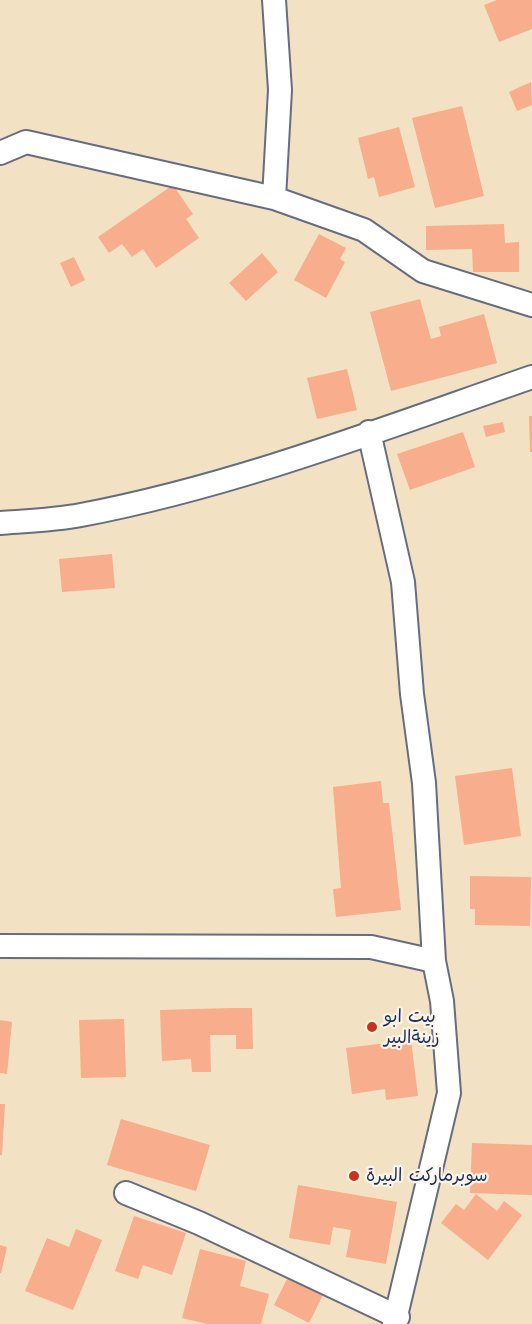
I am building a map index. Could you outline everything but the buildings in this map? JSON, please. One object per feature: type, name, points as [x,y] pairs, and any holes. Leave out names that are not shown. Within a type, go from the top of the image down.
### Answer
[{"type":"street","points":[[274,0],[280,90],[274,198]]},
{"type":"street","points":[[0,133],[26,142],[274,198],[364,230],[423,271],[532,305]]},
{"type":"street","points":[[0,153],[26,142]]},
{"type":"street","points":[[0,523],[80,516],[183,492],[532,376]]},
{"type":"street","points":[[126,1193],[199,1223],[396,1321],[449,1093],[442,1001],[434,961],[424,783],[412,694],[403,582],[369,432]]},
{"type":"street","points":[[0,946],[370,947],[434,961]]},
{"type":"place","name":"بيت ابو زينةالبير","points":[[372,1027]]},
{"type":"place","name":"سوبرماركت البيرة","points":[[354,1176]]}]
